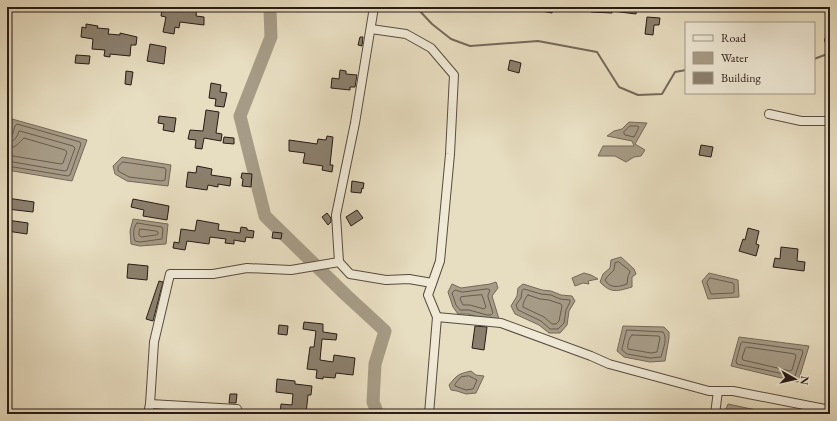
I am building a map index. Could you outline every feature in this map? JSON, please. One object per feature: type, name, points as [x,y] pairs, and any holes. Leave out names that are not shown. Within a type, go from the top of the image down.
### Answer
[{"type":"street","points":[[374,7],[356,123],[336,215],[339,262],[350,274],[386,280],[409,279],[432,283]]},
{"type":"street","points":[[371,29],[406,34],[431,48],[454,75],[450,154],[440,261],[428,295],[437,317],[429,414]]},
{"type":"street","points":[[769,114],[801,121],[830,121]]},
{"type":"street","points":[[148,414],[154,342],[170,274],[213,274],[247,268],[291,270],[339,262]]},
{"type":"street","points":[[437,317],[501,323],[609,364],[709,391],[733,391],[830,410]]},
{"type":"street","points":[[715,414],[718,391]]},
{"type":"street","points":[[150,404],[237,409],[235,414]]},
{"type":"water","points":[[12,119],[87,140],[72,181],[7,170],[7,142]]},
{"type":"water","points":[[629,122],[647,123],[635,144],[645,150],[641,156],[634,157],[626,162],[615,156],[598,156],[603,146],[634,146],[632,141],[607,136],[614,131],[622,129]]},
{"type":"water","points":[[122,157],[171,165],[168,186],[127,181],[115,174],[113,166]]},
{"type":"water","points":[[133,219],[168,224],[166,244],[140,246],[131,244],[130,231]]},
{"type":"water","points":[[621,257],[634,269],[636,274],[632,277],[632,287],[611,290],[600,282],[603,274],[610,268],[611,260]]},
{"type":"water","points":[[584,273],[598,279],[588,281],[589,284],[583,283],[575,286],[572,278]]},
{"type":"water","points":[[709,273],[738,280],[739,297],[708,299],[702,281]]},
{"type":"water","points":[[496,282],[498,288],[492,296],[499,319],[486,319],[468,314],[458,314],[453,307],[448,292],[452,284],[461,288]]},
{"type":"water","points":[[523,284],[561,295],[572,296],[575,301],[569,311],[567,325],[560,333],[549,333],[539,325],[515,314],[511,306],[517,296],[518,288]]},
{"type":"water","points":[[623,326],[664,327],[669,332],[665,361],[650,362],[624,357],[617,351]]},
{"type":"water","points":[[739,337],[809,346],[798,382],[731,366]]},
{"type":"water","points":[[471,371],[476,375],[484,376],[476,393],[466,394],[451,390],[449,385],[456,377],[460,374]]},
{"type":"water","points":[[728,404],[775,414],[724,414]]},
{"type":"building","points":[[177,7],[197,7],[196,16],[204,17],[204,25],[180,22],[179,28],[175,27],[174,34],[163,32],[166,17],[161,16],[162,9],[176,9]]},
{"type":"building","points":[[536,7],[554,7],[552,13],[536,10]]},
{"type":"building","points":[[592,7],[637,7],[636,14],[612,11],[612,13],[591,12]]},
{"type":"building","points":[[647,17],[660,18],[659,25],[654,25],[653,35],[645,34]]},
{"type":"building","points":[[86,24],[98,26],[97,28],[109,29],[108,34],[120,35],[120,33],[137,37],[136,45],[131,45],[130,56],[110,54],[110,57],[104,56],[105,50],[92,49],[93,39],[81,37],[82,27],[86,28]]},
{"type":"building","points":[[360,37],[363,37],[362,46],[358,45]]},
{"type":"building","points":[[150,44],[166,47],[164,64],[147,61]]},
{"type":"building","points":[[76,55],[90,56],[89,64],[75,63]]},
{"type":"building","points":[[510,60],[521,63],[519,73],[508,70]]},
{"type":"building","points":[[340,70],[346,71],[346,74],[357,75],[355,87],[350,87],[350,90],[331,88],[332,78],[339,79]]},
{"type":"building","points":[[126,71],[133,72],[131,85],[125,84]]},
{"type":"building","points":[[211,83],[221,85],[220,92],[227,93],[224,107],[215,106],[216,99],[209,98]]},
{"type":"building","points":[[206,110],[219,112],[216,133],[222,134],[221,141],[204,138],[202,149],[195,148],[196,140],[188,139],[190,130],[203,131]]},
{"type":"building","points":[[159,116],[176,118],[174,132],[163,130],[164,124],[158,123]]},
{"type":"building","points":[[327,136],[333,137],[330,165],[333,165],[332,172],[322,170],[323,166],[303,163],[305,153],[289,151],[289,140],[317,144],[318,139],[326,140]]},
{"type":"building","points":[[224,137],[234,138],[234,144],[223,143]]},
{"type":"building","points":[[701,145],[713,147],[711,157],[699,155]]},
{"type":"building","points":[[197,166],[212,169],[211,175],[231,178],[230,186],[218,184],[218,187],[208,185],[207,190],[186,187],[188,172],[196,173]]},
{"type":"building","points":[[242,173],[252,174],[251,187],[242,186]]},
{"type":"building","points":[[352,181],[364,183],[361,193],[351,192]]},
{"type":"building","points":[[7,198],[34,202],[33,212],[7,209]]},
{"type":"building","points":[[133,199],[169,206],[167,220],[143,216],[144,210],[131,207]]},
{"type":"building","points":[[357,210],[363,218],[351,226],[346,217]]},
{"type":"building","points":[[327,213],[331,218],[331,222],[328,225],[322,217]]},
{"type":"building","points":[[7,220],[28,223],[27,234],[7,231]]},
{"type":"building","points":[[197,220],[219,224],[218,230],[240,233],[241,227],[247,228],[247,230],[254,231],[253,238],[246,237],[245,242],[234,240],[234,244],[225,243],[226,239],[210,237],[209,244],[187,241],[185,250],[173,248],[174,242],[179,243],[181,229],[195,231]]},
{"type":"building","points":[[748,228],[759,231],[756,244],[759,245],[756,256],[739,251],[743,239],[745,240]]},
{"type":"building","points":[[273,232],[282,233],[281,239],[272,238]]},
{"type":"building","points":[[781,247],[798,249],[797,261],[805,262],[804,271],[773,267],[775,258],[780,259]]},
{"type":"building","points":[[128,264],[148,266],[147,280],[127,278]]},
{"type":"building","points":[[159,281],[163,282],[153,321],[146,319]]},
{"type":"building","points":[[304,322],[323,324],[323,332],[337,334],[336,340],[322,339],[320,360],[333,362],[334,355],[355,358],[353,375],[336,373],[335,378],[323,377],[323,379],[316,378],[317,370],[307,369],[310,347],[314,347],[316,331],[303,329]]},
{"type":"building","points":[[279,325],[288,326],[287,335],[278,334]]},
{"type":"building","points":[[475,326],[487,327],[484,350],[472,348]]},
{"type":"building","points":[[277,379],[295,381],[295,384],[312,386],[311,395],[308,395],[306,414],[280,414],[281,404],[292,405],[293,394],[276,392]]},
{"type":"building","points":[[230,394],[237,394],[236,403],[229,403]]},
{"type":"waterway","points":[[268,7],[270,10],[271,37],[240,116],[265,216],[385,331],[375,364],[373,402],[378,414]]},
{"type":"waterway","points":[[416,7],[432,24],[451,39],[470,46],[538,41],[597,52],[619,87],[638,95],[662,94],[675,72],[685,70]]},
{"type":"waterway","points":[[815,59],[830,53]]}]
